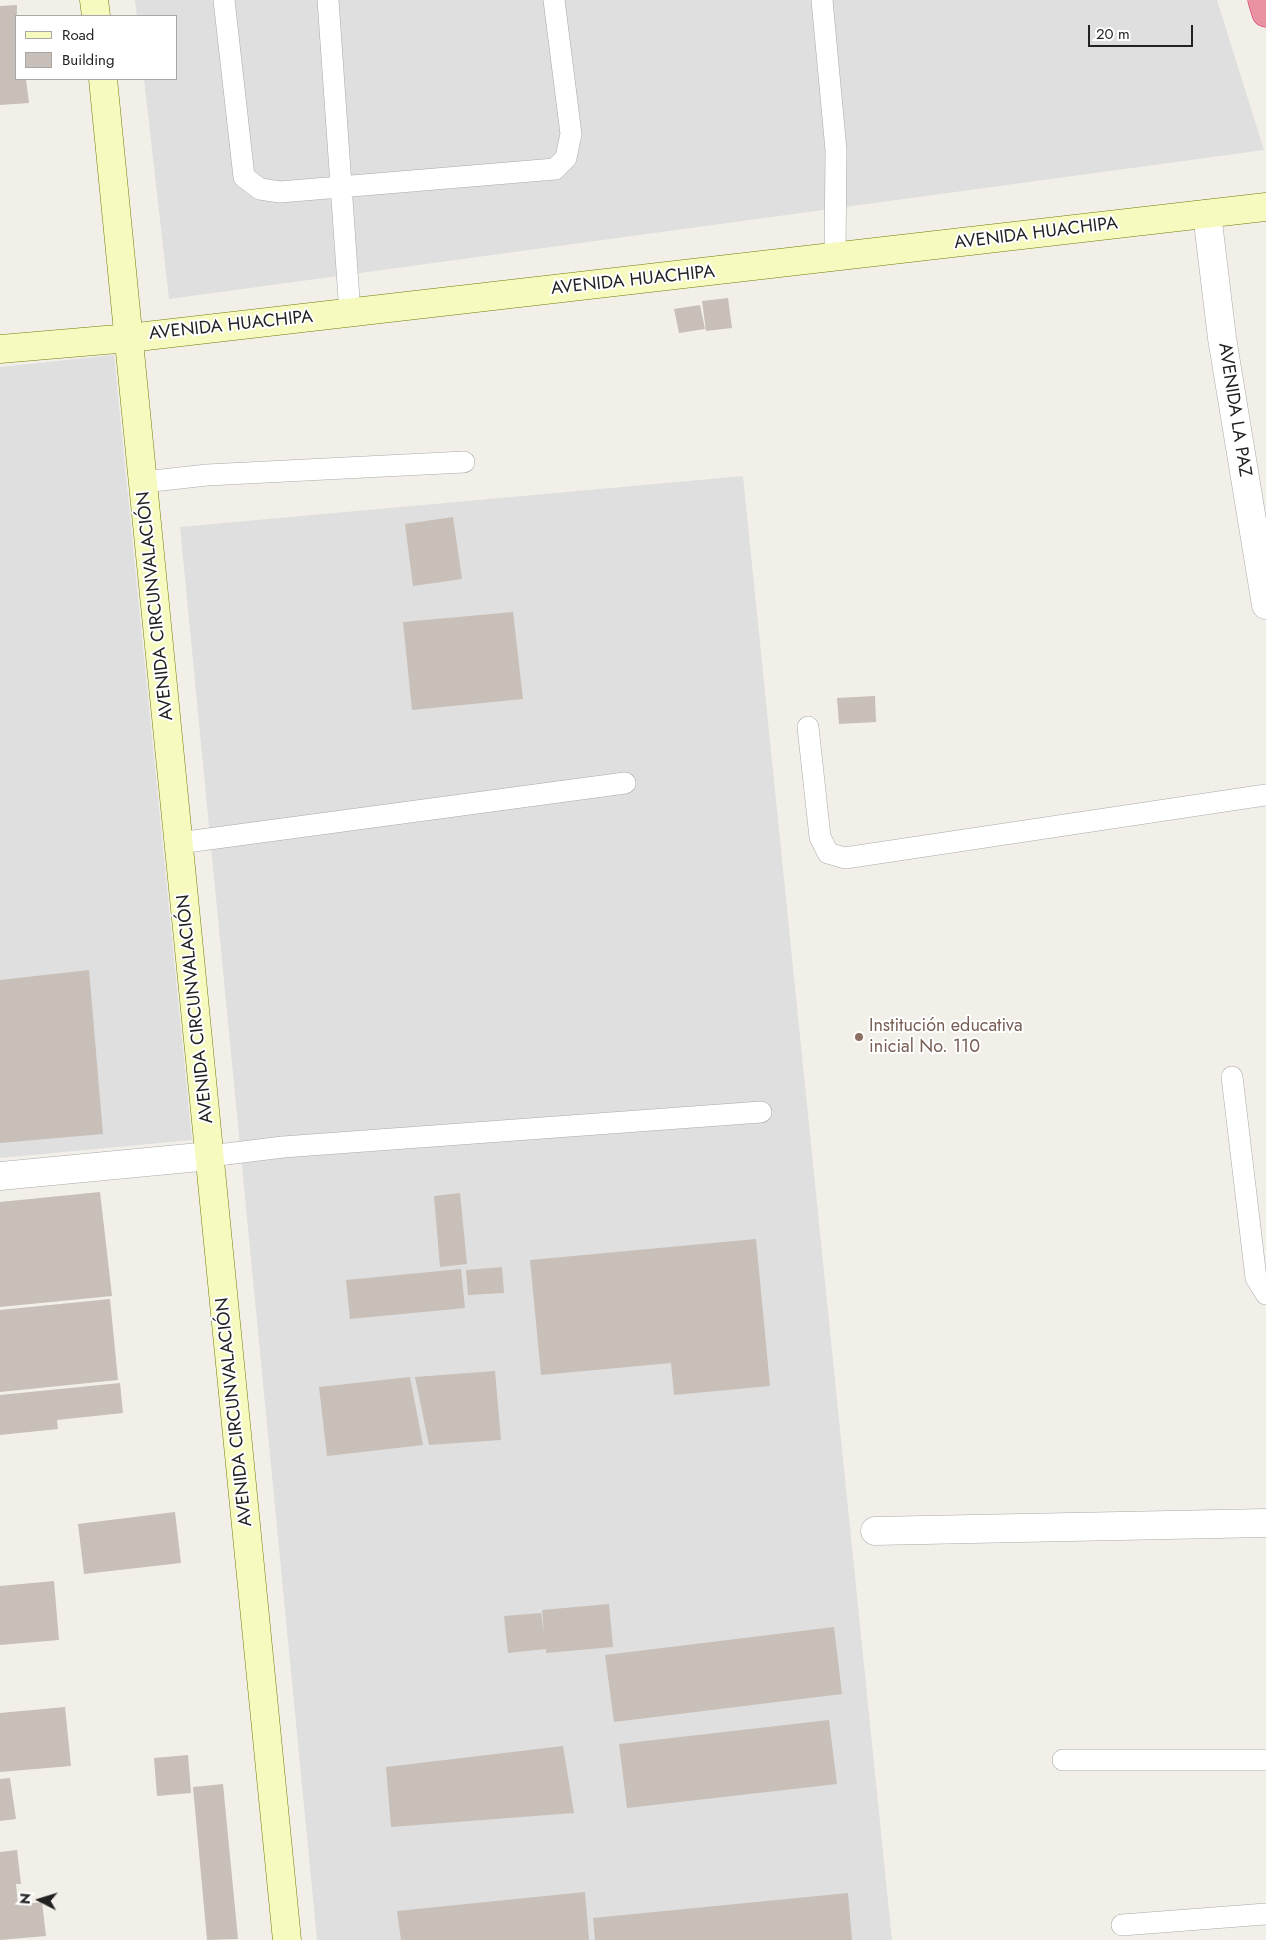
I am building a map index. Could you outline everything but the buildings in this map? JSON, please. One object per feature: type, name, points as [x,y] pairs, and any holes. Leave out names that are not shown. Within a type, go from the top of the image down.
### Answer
[{"type":"highway","points":[[1262,0],[1266,13]]},
{"type":"street","points":[[94,0],[96,15]]},
{"type":"street","name":"AVENIDA CIRCUNVALACIÓN","points":[[103,80],[287,1940]]},
{"type":"street","name":"AVENIDA HUACHIPA","points":[[0,348],[130,338],[1266,208]]},
{"type":"street","name":"AVENIDA LA PAZ","points":[[1207,214],[1222,338],[1266,605]]},
{"type":"street","points":[[0,1176],[210,1156]]},
{"type":"street","points":[[875,1531],[1266,1522]]},
{"type":"lane","points":[[224,0],[244,178],[260,189],[280,192],[555,169],[566,158],[571,134],[554,0]]},
{"type":"lane","points":[[328,0],[350,313]]},
{"type":"lane","points":[[822,0],[836,150],[835,258]]},
{"type":"lane","points":[[144,482],[207,475],[464,462]]},
{"type":"lane","points":[[808,727],[820,837],[828,853],[845,858],[1266,795]]},
{"type":"lane","points":[[179,842],[625,783]]},
{"type":"lane","points":[[1232,1077],[1256,1278],[1266,1294]]},
{"type":"lane","points":[[210,1156],[283,1147],[761,1112]]},
{"type":"lane","points":[[1063,1760],[1266,1760]]},
{"type":"lane","points":[[1122,1925],[1266,1914]]},
{"type":"shaded area","points":[[135,0],[1217,0],[1264,150],[169,299],[144,80],[178,80],[178,15],[137,15]]},
{"type":"shaded area","points":[[114,355],[192,1140],[0,1158],[0,367]]},
{"type":"shaded area","points":[[743,476],[892,1940],[317,1940],[180,527]]},
{"type":"place","name":"Institución educativa inicial No. 110","points":[[859,1037]]}]
